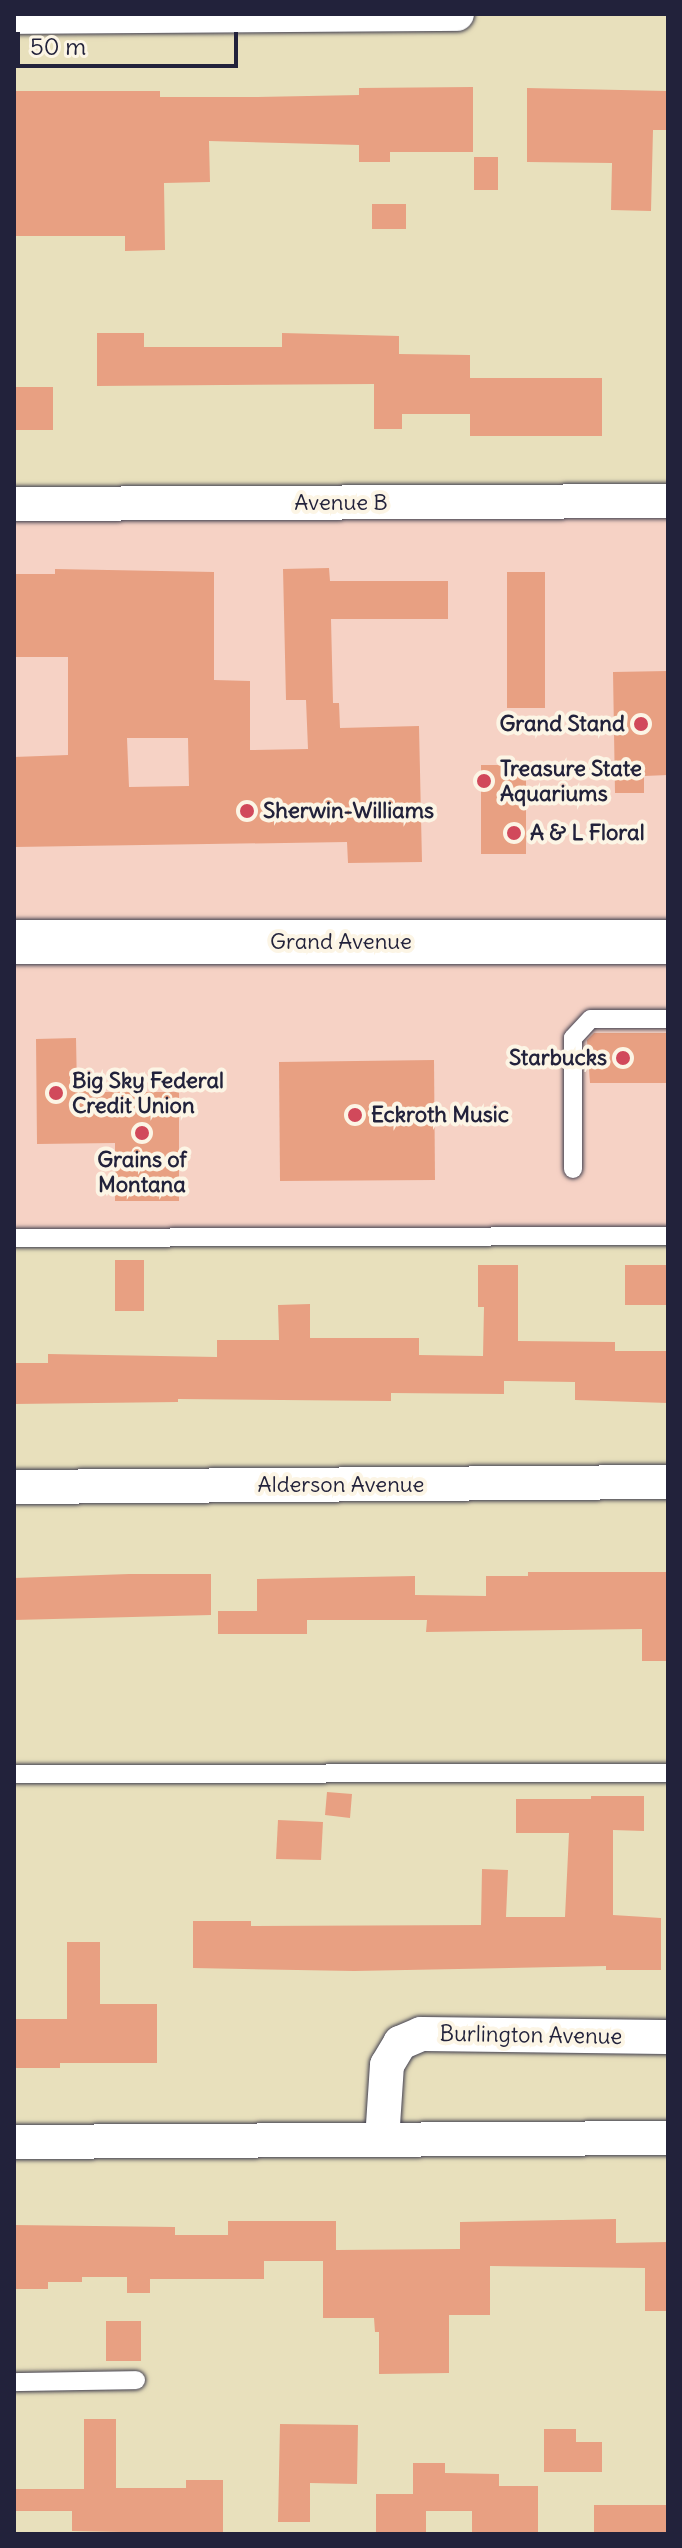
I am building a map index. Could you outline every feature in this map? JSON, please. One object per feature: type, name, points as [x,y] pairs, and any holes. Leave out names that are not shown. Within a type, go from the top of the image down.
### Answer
[{"type":"main road","name":"Grand Avenue","points":[[14,942],[668,942]]},
{"type":"street","points":[[14,17],[457,14]]},
{"type":"street","name":"Avenue B","points":[[14,504],[668,501]]},
{"type":"street","name":"Alderson Avenue","points":[[14,1487],[668,1482]]},
{"type":"street","name":"Burlington Avenue","points":[[382,2140],[387,2065],[400,2043],[421,2034],[668,2037]]},
{"type":"street","points":[[14,2142],[668,2138]]},
{"type":"lane","points":[[573,1169],[573,1038],[591,1019],[668,1019]]},
{"type":"lane","points":[[14,1238],[668,1236]]},
{"type":"lane","points":[[14,1774],[668,1773]]},
{"type":"lane","points":[[14,2382],[136,2380]]},
{"type":"shaded area","points":[[668,501],[668,1236],[14,1238],[14,504]]},
{"type":"building","points":[[473,87],[473,152],[390,152],[390,162],[359,162],[359,145],[209,141],[210,182],[164,183],[165,250],[125,251],[125,236],[14,236],[14,91],[160,91],[160,97],[257,97],[359,95],[359,88]]},
{"type":"building","points":[[527,88],[668,91],[668,130],[653,130],[651,211],[611,210],[612,163],[527,162]]},
{"type":"building","points":[[474,157],[498,157],[498,190],[474,190]]},
{"type":"building","points":[[372,204],[406,204],[406,229],[372,229]]},
{"type":"building","points":[[97,333],[144,333],[144,347],[282,347],[282,333],[399,336],[399,354],[470,355],[470,378],[602,378],[602,436],[470,436],[470,414],[402,414],[402,429],[374,429],[374,384],[97,386]]},
{"type":"building","points":[[14,387],[53,387],[53,430],[14,430]]},
{"type":"building","points":[[329,568],[330,581],[448,581],[448,619],[331,619],[333,703],[339,703],[340,728],[419,726],[422,862],[348,863],[347,842],[14,847],[14,757],[68,755],[68,657],[14,657],[14,574],[55,574],[55,569],[214,572],[214,680],[250,681],[250,750],[308,749],[306,700],[286,700],[283,569]],"holes":[[[127,738],[188,738],[189,786],[129,787]]]},
{"type":"building","points":[[507,572],[545,572],[545,708],[507,708]]},
{"type":"building","name":"Grand Stand","points":[[668,671],[668,775],[644,776],[644,793],[615,793],[613,672]]},
{"type":"building","points":[[481,765],[526,765],[526,854],[481,854]]},
{"type":"building","name":"Starbucks","points":[[594,1033],[668,1033],[668,1083],[590,1083],[587,1040]]},
{"type":"building","points":[[76,1038],[77,1089],[93,1088],[93,1092],[179,1092],[179,1201],[115,1201],[115,1143],[37,1144],[36,1039]]},
{"type":"building","points":[[434,1060],[435,1180],[280,1181],[279,1062]]},
{"type":"building","points":[[115,1260],[144,1260],[144,1311],[115,1311]]},
{"type":"building","points":[[478,1265],[518,1265],[518,1341],[615,1342],[615,1351],[668,1351],[668,1403],[575,1400],[575,1382],[504,1381],[504,1394],[391,1393],[391,1401],[178,1399],[178,1402],[14,1404],[14,1363],[48,1363],[48,1354],[217,1357],[217,1340],[279,1340],[278,1305],[310,1304],[310,1338],[419,1338],[419,1355],[483,1356],[484,1307],[478,1307]]},
{"type":"building","points":[[625,1265],[668,1265],[668,1305],[625,1305]]},
{"type":"building","points":[[528,1572],[668,1572],[668,1661],[642,1661],[642,1629],[426,1632],[427,1620],[307,1620],[307,1634],[218,1634],[218,1611],[257,1611],[257,1579],[415,1576],[415,1595],[486,1596],[486,1576],[528,1576]]},
{"type":"building","points":[[211,1574],[211,1615],[14,1620],[14,1578]]},
{"type":"building","points":[[327,1792],[352,1794],[350,1818],[325,1815]]},
{"type":"building","points":[[591,1796],[644,1796],[644,1831],[613,1830],[613,1915],[661,1918],[661,1970],[606,1970],[606,1966],[354,1971],[193,1968],[193,1921],[251,1921],[251,1926],[481,1925],[482,1869],[508,1870],[506,1917],[565,1917],[569,1833],[516,1833],[516,1799],[591,1799]]},
{"type":"building","points":[[278,1820],[323,1822],[321,1860],[276,1859]]},
{"type":"building","points":[[67,1942],[100,1942],[100,2004],[157,2004],[157,2063],[60,2063],[60,2068],[14,2068],[14,2019],[67,2019]]},
{"type":"building","points":[[616,2219],[616,2243],[668,2242],[668,2311],[645,2311],[645,2268],[490,2266],[490,2315],[449,2315],[449,2373],[379,2374],[379,2332],[375,2332],[374,2318],[323,2318],[323,2261],[264,2261],[264,2279],[150,2279],[150,2293],[127,2293],[127,2277],[82,2277],[82,2282],[48,2282],[48,2289],[14,2289],[14,2225],[175,2227],[175,2235],[228,2235],[228,2221],[336,2221],[336,2250],[460,2249],[460,2222]]},
{"type":"building","points":[[106,2321],[141,2321],[141,2361],[106,2361]]},
{"type":"building","points":[[84,2419],[116,2419],[116,2488],[186,2488],[186,2480],[223,2480],[223,2534],[72,2531],[72,2511],[14,2511],[14,2489],[84,2489]]},
{"type":"building","points":[[280,2424],[358,2425],[357,2484],[310,2483],[310,2522],[278,2522]]},
{"type":"building","points":[[544,2429],[576,2429],[576,2442],[602,2442],[602,2472],[544,2472]]},
{"type":"building","points":[[413,2463],[445,2463],[445,2473],[499,2474],[499,2486],[538,2486],[538,2534],[472,2534],[472,2511],[426,2511],[426,2534],[376,2534],[376,2494],[413,2494]]},
{"type":"building","points":[[594,2505],[668,2505],[668,2534],[594,2534]]},
{"type":"place","name":"Grand Stand","points":[[641,724]]},
{"type":"place","name":"Treasure State Aquariums","points":[[484,781]]},
{"type":"place","name":"Sherwin-Williams","points":[[247,811]]},
{"type":"place","name":"A & L Floral","points":[[514,833]]},
{"type":"place","name":"Starbucks","points":[[623,1058]]},
{"type":"place","name":"Big Sky Federal Credit Union","points":[[56,1093]]},
{"type":"place","name":"Eckroth Music","points":[[355,1115]]},
{"type":"place","name":"Grains of Montana","points":[[142,1133]]}]
